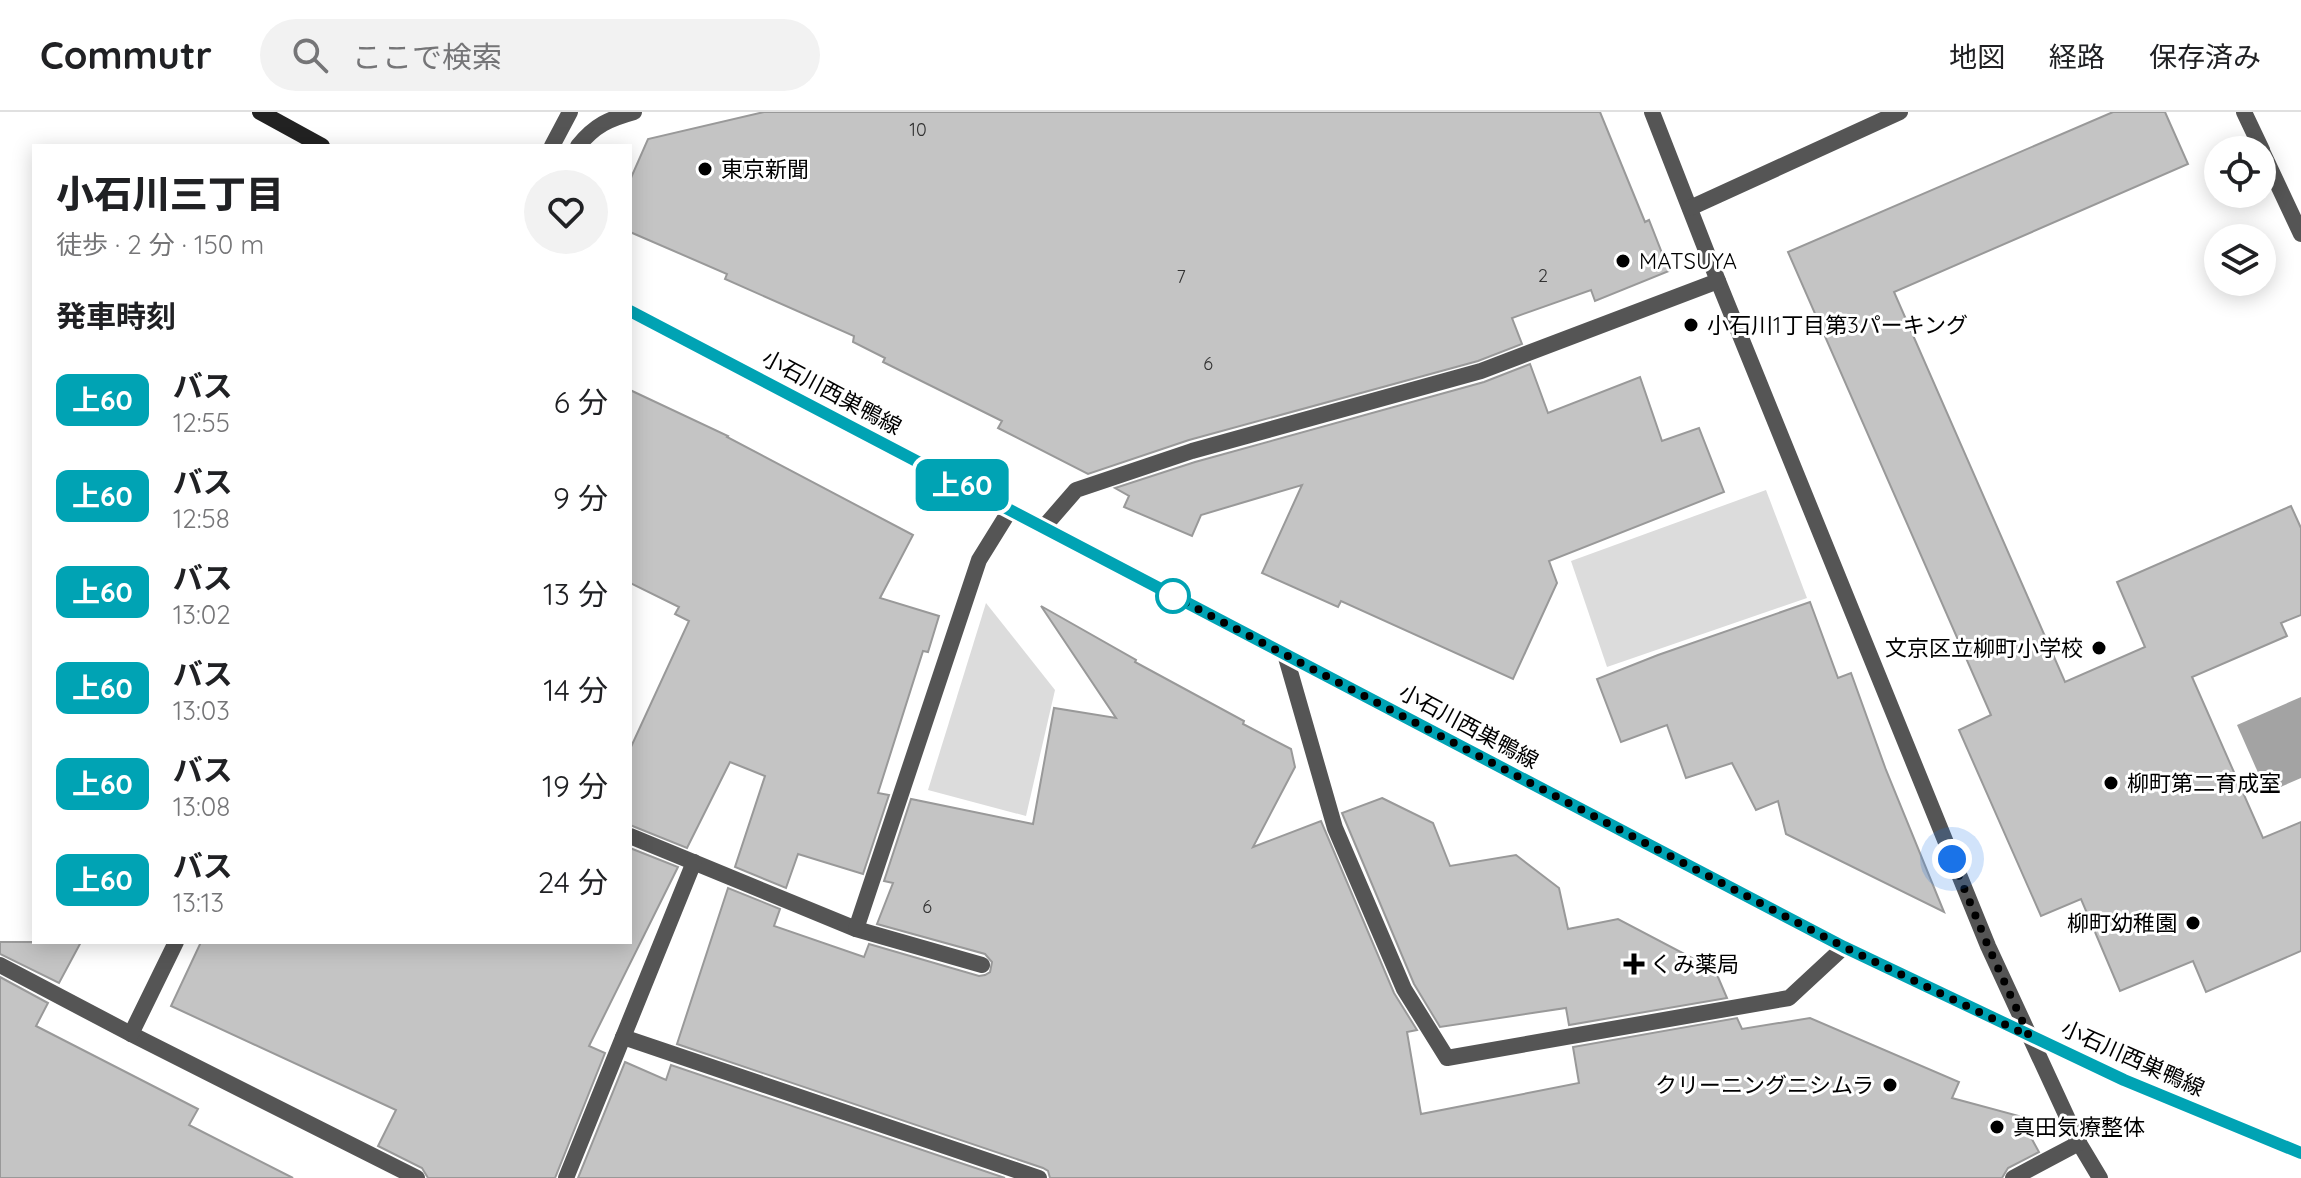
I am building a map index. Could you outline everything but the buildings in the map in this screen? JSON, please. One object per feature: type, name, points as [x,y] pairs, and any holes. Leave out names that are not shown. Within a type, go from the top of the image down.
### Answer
[{"type":"main road","points":[[260,112],[318,144]]},
{"type":"main road","name":"小石川西巣鴨線","points":[[632,312],[1844,947],[2124,1080],[2301,1153]]},
{"type":"street","points":[[553,144],[570,112]]},
{"type":"street","points":[[580,144],[609,119],[634,112]]},
{"type":"street","points":[[1652,112],[1988,946],[2079,1143],[2100,1178]]},
{"type":"street","points":[[1690,208],[1900,112]]},
{"type":"street","points":[[2244,112],[2255,136]]},
{"type":"street","points":[[2276,180],[2301,234]]},
{"type":"street","points":[[1043,528],[1076,490],[1192,451],[1481,371],[1718,281]]},
{"type":"street","points":[[856,929],[979,560],[1010,510]]},
{"type":"street","points":[[1285,654],[1335,828],[1404,989],[1447,1058],[1789,998],[1844,947]]},
{"type":"street","points":[[632,837],[856,929],[982,965]]},
{"type":"street","points":[[566,1178],[694,862]]},
{"type":"street","points":[[131,1034],[175,944]]},
{"type":"street","points":[[0,965],[417,1178]]},
{"type":"street","points":[[623,1037],[1039,1178]]},
{"type":"street","points":[[2013,1178],[2079,1143]]},
{"type":"shaded area","points":[[1766,490],[1807,598],[1607,667],[1571,561]]},
{"type":"shaded area","points":[[986,603],[1055,690],[1026,816],[928,790]]},
{"type":"shaded area","points":[[2301,697],[2301,778],[2267,793],[2237,725]]},
{"type":"bus line","name":"上60","points":[[632,312],[1844,947],[2124,1080],[2301,1153]]},
{"type":"place","name":"東京新聞","points":[[705,169]]},
{"type":"place","name":"MATSUYA","points":[[1623,261]]},
{"type":"place","name":"小石川1丁目第3パーキング","points":[[1691,325]]},
{"type":"place","name":"文京区立柳町小学校","points":[[2099,648]]},
{"type":"place","name":"柳町第二育成室","points":[[2111,783]]},
{"type":"place","name":"柳町幼稚園","points":[[2193,923]]},
{"type":"place","name":"くみ薬局","points":[[1634,964]]},
{"type":"place","name":"クリーニングニシムラ","points":[[1890,1085]]},
{"type":"place","name":"真田気療整体","points":[[1997,1127]]},
{"type":"route","points":[[1173,596],[1844,947],[2029,1036],[1952,859]]}]
